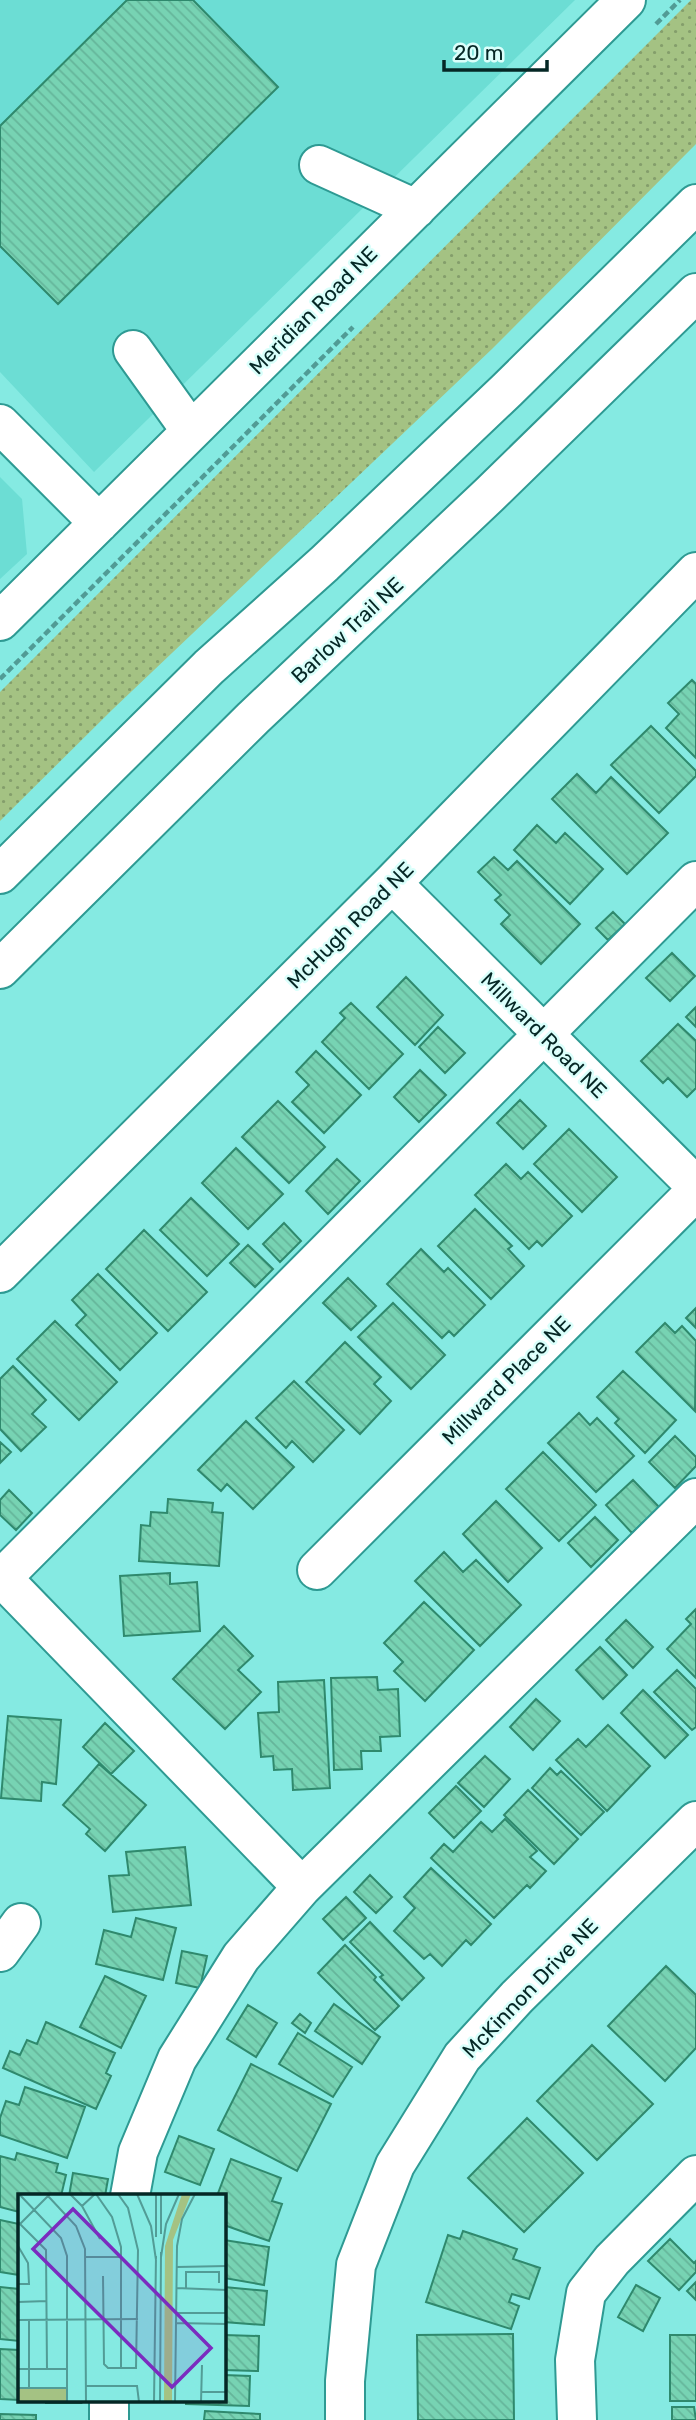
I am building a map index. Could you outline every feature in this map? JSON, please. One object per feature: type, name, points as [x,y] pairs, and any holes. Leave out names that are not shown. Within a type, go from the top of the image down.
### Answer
[{"type":"street","name":"Meridian Road NE","points":[[2,615],[99,523],[626,0]]},
{"type":"street","points":[[319,165],[415,209]]},
{"type":"street","points":[[0,874],[209,667],[324,564],[497,400],[696,204]]},
{"type":"street","name":"Barlow Trail NE","points":[[0,969],[253,718],[583,405],[696,293]]},
{"type":"street","points":[[133,350],[191,432]]},
{"type":"street","points":[[0,424],[99,523]]},
{"type":"street","name":"McHugh Road NE","points":[[0,1273],[391,883],[696,572]]},
{"type":"street","points":[[302,1887],[1,1579],[696,881]]},
{"type":"street","name":"Millward Road NE","points":[[391,883],[696,1188]]},
{"type":"street","name":"Millward Place NE","points":[[317,1570],[696,1188]]},
{"type":"street","points":[[130,2194],[138,2152],[177,2059],[241,1957],[302,1887],[696,1499]]},
{"type":"street","name":"McKinnon Drive NE","points":[[345,2420],[345,2381],[356,2265],[395,2165],[462,2057],[517,1997],[696,1821]]},
{"type":"street","points":[[577,2420],[575,2360],[586,2293],[612,2260],[696,2175]]},
{"type":"street","points":[[109,2402],[109,2420]]},
{"type":"path","points":[[651,30],[680,0]]},
{"type":"path","points":[[0,679],[355,325]]},
{"type":"shaded area","points":[[0,0],[575,0],[94,472],[0,372]]},
{"type":"shaded area","points":[[691,0],[696,0],[696,144],[492,349],[113,709],[0,821],[0,692]]},
{"type":"shaded area","points":[[0,477],[22,499],[27,554],[0,579]]},
{"type":"building","points":[[127,0],[193,0],[278,87],[58,304],[0,246],[0,126]]},
{"type":"building","points":[[692,680],[696,684],[696,758],[666,728],[679,714],[668,703]]},
{"type":"building","points":[[651,726],[696,771],[696,776],[659,813],[611,765]]},
{"type":"building","points":[[577,774],[596,793],[611,777],[668,833],[627,874],[552,799]]},
{"type":"building","points":[[537,825],[556,843],[565,833],[603,869],[570,904],[514,850]]},
{"type":"building","points":[[494,857],[508,870],[517,861],[580,924],[541,964],[501,924],[510,915],[495,900],[501,895],[478,872]]},
{"type":"building","points":[[613,912],[625,924],[608,940],[596,928]]},
{"type":"building","points":[[672,953],[695,976],[670,1001],[646,978]]},
{"type":"building","points":[[406,977],[443,1015],[415,1045],[377,1007]]},
{"type":"building","points":[[351,1003],[403,1054],[369,1089],[322,1042],[345,1018],[340,1013]]},
{"type":"building","points":[[696,1007],[696,1027],[686,1017]]},
{"type":"building","points":[[678,1024],[696,1041],[696,1088],[687,1097],[668,1078],[663,1083],[641,1061]]},
{"type":"building","points":[[438,1027],[465,1053],[445,1073],[419,1047]]},
{"type":"building","points":[[316,1051],[361,1095],[324,1133],[292,1102],[309,1085],[296,1072]]},
{"type":"building","points":[[420,1070],[446,1095],[419,1122],[394,1097]]},
{"type":"building","points":[[520,1100],[546,1126],[523,1149],[497,1123]]},
{"type":"building","points":[[278,1101],[325,1147],[289,1183],[242,1137]]},
{"type":"building","points":[[569,1129],[617,1177],[582,1212],[534,1164]]},
{"type":"building","points":[[236,1148],[283,1194],[248,1229],[202,1183]]},
{"type":"building","points":[[337,1159],[360,1181],[328,1214],[306,1191]]},
{"type":"building","points":[[506,1164],[521,1179],[528,1172],[572,1216],[542,1246],[537,1241],[529,1249],[475,1195]]},
{"type":"building","points":[[191,1198],[239,1244],[207,1276],[160,1230]]},
{"type":"building","points":[[475,1209],[512,1246],[508,1249],[524,1266],[491,1299],[438,1246]]},
{"type":"building","points":[[284,1223],[301,1241],[280,1262],[263,1244]]},
{"type":"building","points":[[144,1230],[207,1292],[168,1331],[106,1269]]},
{"type":"building","points":[[248,1245],[273,1269],[255,1287],[230,1263]]},
{"type":"building","points":[[421,1249],[444,1272],[448,1268],[485,1305],[454,1336],[449,1331],[442,1338],[387,1284]]},
{"type":"building","points":[[98,1274],[157,1333],[120,1370],[76,1325],[86,1315],[72,1300]]},
{"type":"building","points":[[348,1278],[376,1306],[351,1330],[323,1303]]},
{"type":"building","points":[[393,1303],[445,1355],[411,1389],[358,1337]]},
{"type":"building","points":[[696,1308],[696,1328],[686,1318]]},
{"type":"building","points":[[55,1321],[117,1382],[79,1420],[17,1359]]},
{"type":"building","points":[[665,1323],[675,1333],[682,1326],[696,1341],[695,1411],[636,1352]]},
{"type":"building","points":[[345,1342],[381,1377],[374,1384],[391,1401],[360,1434],[306,1382]]},
{"type":"building","points":[[13,1366],[46,1400],[32,1414],[46,1427],[21,1451],[0,1429],[0,1379]]},
{"type":"building","points":[[623,1371],[676,1420],[645,1453],[615,1423],[619,1419],[597,1397]]},
{"type":"building","points":[[294,1381],[344,1430],[313,1462],[292,1441],[286,1448],[256,1418]]},
{"type":"building","points":[[579,1413],[590,1425],[597,1418],[634,1456],[596,1492],[548,1443]]},
{"type":"building","points":[[246,1421],[294,1467],[253,1509],[227,1484],[221,1491],[198,1470]]},
{"type":"building","points":[[675,1436],[696,1457],[696,1466],[675,1488],[649,1462]]},
{"type":"building","points":[[0,1442],[11,1452],[0,1463]]},
{"type":"building","points":[[543,1452],[596,1505],[559,1541],[506,1489]]},
{"type":"building","points":[[633,1480],[659,1507],[632,1533],[606,1505]]},
{"type":"building","points":[[9,1490],[32,1513],[16,1530],[0,1515],[0,1500]]},
{"type":"building","points":[[168,1499],[213,1503],[212,1512],[223,1513],[219,1566],[139,1561],[141,1525],[150,1526],[151,1512],[167,1513]]},
{"type":"building","points":[[496,1501],[542,1548],[508,1582],[463,1534]]},
{"type":"building","points":[[595,1517],[618,1540],[591,1567],[568,1543]]},
{"type":"building","points":[[444,1552],[463,1572],[476,1560],[521,1605],[480,1646],[415,1581]]},
{"type":"building","points":[[170,1573],[170,1584],[197,1582],[200,1631],[124,1636],[120,1576]]},
{"type":"building","points":[[424,1602],[474,1650],[425,1701],[394,1671],[403,1662],[384,1643]]},
{"type":"building","points":[[696,1609],[696,1678],[667,1649],[691,1624],[686,1619]]},
{"type":"building","points":[[626,1620],[653,1647],[633,1668],[606,1640]]},
{"type":"building","points":[[224,1626],[253,1656],[238,1670],[261,1692],[225,1729],[173,1679]]},
{"type":"building","points":[[600,1647],[627,1675],[603,1699],[576,1670]]},
{"type":"building","points":[[677,1670],[696,1689],[696,1727],[692,1730],[654,1692]]},
{"type":"building","points":[[377,1677],[378,1690],[398,1689],[400,1736],[380,1737],[381,1751],[361,1751],[362,1769],[334,1770],[331,1678]]},
{"type":"building","points":[[324,1680],[330,1788],[293,1790],[292,1769],[274,1770],[273,1756],[261,1757],[258,1713],[279,1712],[278,1682]]},
{"type":"building","points":[[643,1690],[688,1735],[665,1758],[621,1713]]},
{"type":"building","points":[[536,1699],[560,1721],[533,1750],[510,1727]]},
{"type":"building","points":[[8,1716],[61,1720],[56,1784],[42,1782],[41,1801],[1,1798]]},
{"type":"building","points":[[105,1723],[134,1751],[111,1774],[83,1747]]},
{"type":"building","points":[[608,1725],[650,1766],[607,1811],[556,1760],[578,1739],[586,1747]]},
{"type":"building","points":[[485,1756],[510,1779],[484,1807],[458,1783]]},
{"type":"building","points":[[99,1764],[146,1805],[105,1851],[86,1834],[90,1829],[63,1805]]},
{"type":"building","points":[[550,1768],[557,1775],[561,1771],[604,1812],[581,1835],[532,1788]]},
{"type":"building","points":[[456,1786],[481,1811],[454,1838],[429,1813]]},
{"type":"building","points":[[528,1790],[578,1839],[554,1864],[504,1815]]},
{"type":"building","points":[[505,1819],[537,1851],[530,1857],[546,1871],[530,1888],[527,1885],[494,1918],[431,1858],[444,1844],[453,1852],[481,1822],[492,1832]]},
{"type":"building","points":[[185,1847],[191,1905],[113,1912],[109,1876],[129,1875],[126,1852]]},
{"type":"building","points":[[431,1868],[491,1924],[471,1945],[466,1940],[442,1966],[430,1954],[424,1959],[394,1931],[415,1908],[404,1897]]},
{"type":"building","points":[[370,1875],[392,1897],[376,1913],[354,1892]]},
{"type":"building","points":[[346,1897],[366,1918],[343,1940],[323,1919]]},
{"type":"building","points":[[136,1918],[176,1928],[163,1980],[96,1964],[104,1930],[131,1937]]},
{"type":"building","points":[[370,1922],[424,1978],[402,2000],[380,1977],[383,1975],[350,1942]]},
{"type":"building","points":[[345,1945],[399,2006],[375,2030],[318,1973]]},
{"type":"building","points":[[182,1951],[207,1956],[200,1988],[176,1983]]},
{"type":"building","points":[[666,1966],[696,1995],[696,2048],[665,2081],[608,2026]]},
{"type":"building","points":[[105,1976],[146,1996],[121,2048],[80,2027]]},
{"type":"building","points":[[334,2004],[380,2037],[362,2064],[315,2031]]},
{"type":"building","points":[[248,2005],[277,2023],[256,2057],[227,2039]]},
{"type":"building","points":[[300,2014],[311,2023],[305,2033],[292,2023]]},
{"type":"building","points":[[46,2022],[115,2053],[106,2073],[111,2076],[96,2109],[3,2068],[10,2051],[20,2055],[27,2040],[37,2044]]},
{"type":"building","points":[[298,2033],[352,2067],[333,2097],[279,2064]]},
{"type":"building","points":[[592,2045],[653,2104],[597,2160],[537,2101]]},
{"type":"building","points":[[251,2064],[331,2104],[297,2171],[218,2130]]},
{"type":"building","points":[[25,2087],[85,2107],[67,2158],[0,2135],[0,2118],[6,2101],[19,2105]]},
{"type":"building","points":[[527,2118],[583,2173],[524,2232],[468,2178]]},
{"type":"building","points":[[179,2136],[214,2149],[200,2185],[165,2172]]},
{"type":"building","points":[[17,2153],[58,2164],[56,2172],[66,2175],[61,2194],[18,2194],[18,2212],[0,2207],[0,2156],[15,2160]]},
{"type":"building","points":[[231,2159],[281,2178],[272,2201],[282,2204],[269,2241],[226,2226],[226,2194],[218,2194]]},
{"type":"building","points":[[73,2173],[108,2179],[105,2194],[69,2194]]},
{"type":"building","points":[[0,2220],[18,2224],[18,2275],[0,2272]]},
{"type":"building","points":[[463,2231],[517,2249],[513,2259],[540,2268],[529,2299],[512,2294],[509,2302],[519,2306],[511,2329],[426,2302],[448,2235],[460,2239]]},
{"type":"building","points":[[670,2239],[694,2263],[696,2261],[696,2272],[679,2290],[648,2261]]},
{"type":"building","points":[[226,2240],[269,2247],[264,2285],[226,2278]]},
{"type":"building","points":[[696,2282],[696,2300],[687,2291]]},
{"type":"building","points":[[636,2285],[660,2298],[643,2331],[618,2317]]},
{"type":"building","points":[[0,2287],[18,2289],[18,2341],[0,2339]]},
{"type":"building","points":[[226,2287],[267,2291],[264,2325],[226,2322]]},
{"type":"building","points":[[513,2334],[514,2420],[418,2420],[417,2335]]},
{"type":"building","points":[[226,2335],[259,2336],[258,2371],[226,2370]]},
{"type":"building","points":[[670,2335],[696,2335],[696,2401],[670,2401]]},
{"type":"building","points":[[0,2349],[18,2350],[18,2400],[0,2399]]},
{"type":"building","points":[[226,2375],[250,2376],[249,2406],[186,2404],[226,2402]]},
{"type":"building","points":[[80,2402],[81,2403],[46,2403]]},
{"type":"building","points":[[672,2407],[694,2407],[696,2420],[672,2420]]},
{"type":"building","points":[[205,2411],[260,2414],[260,2420],[204,2420]]},
{"type":"building","points":[[0,2414],[36,2415],[36,2420],[0,2420]]}]
